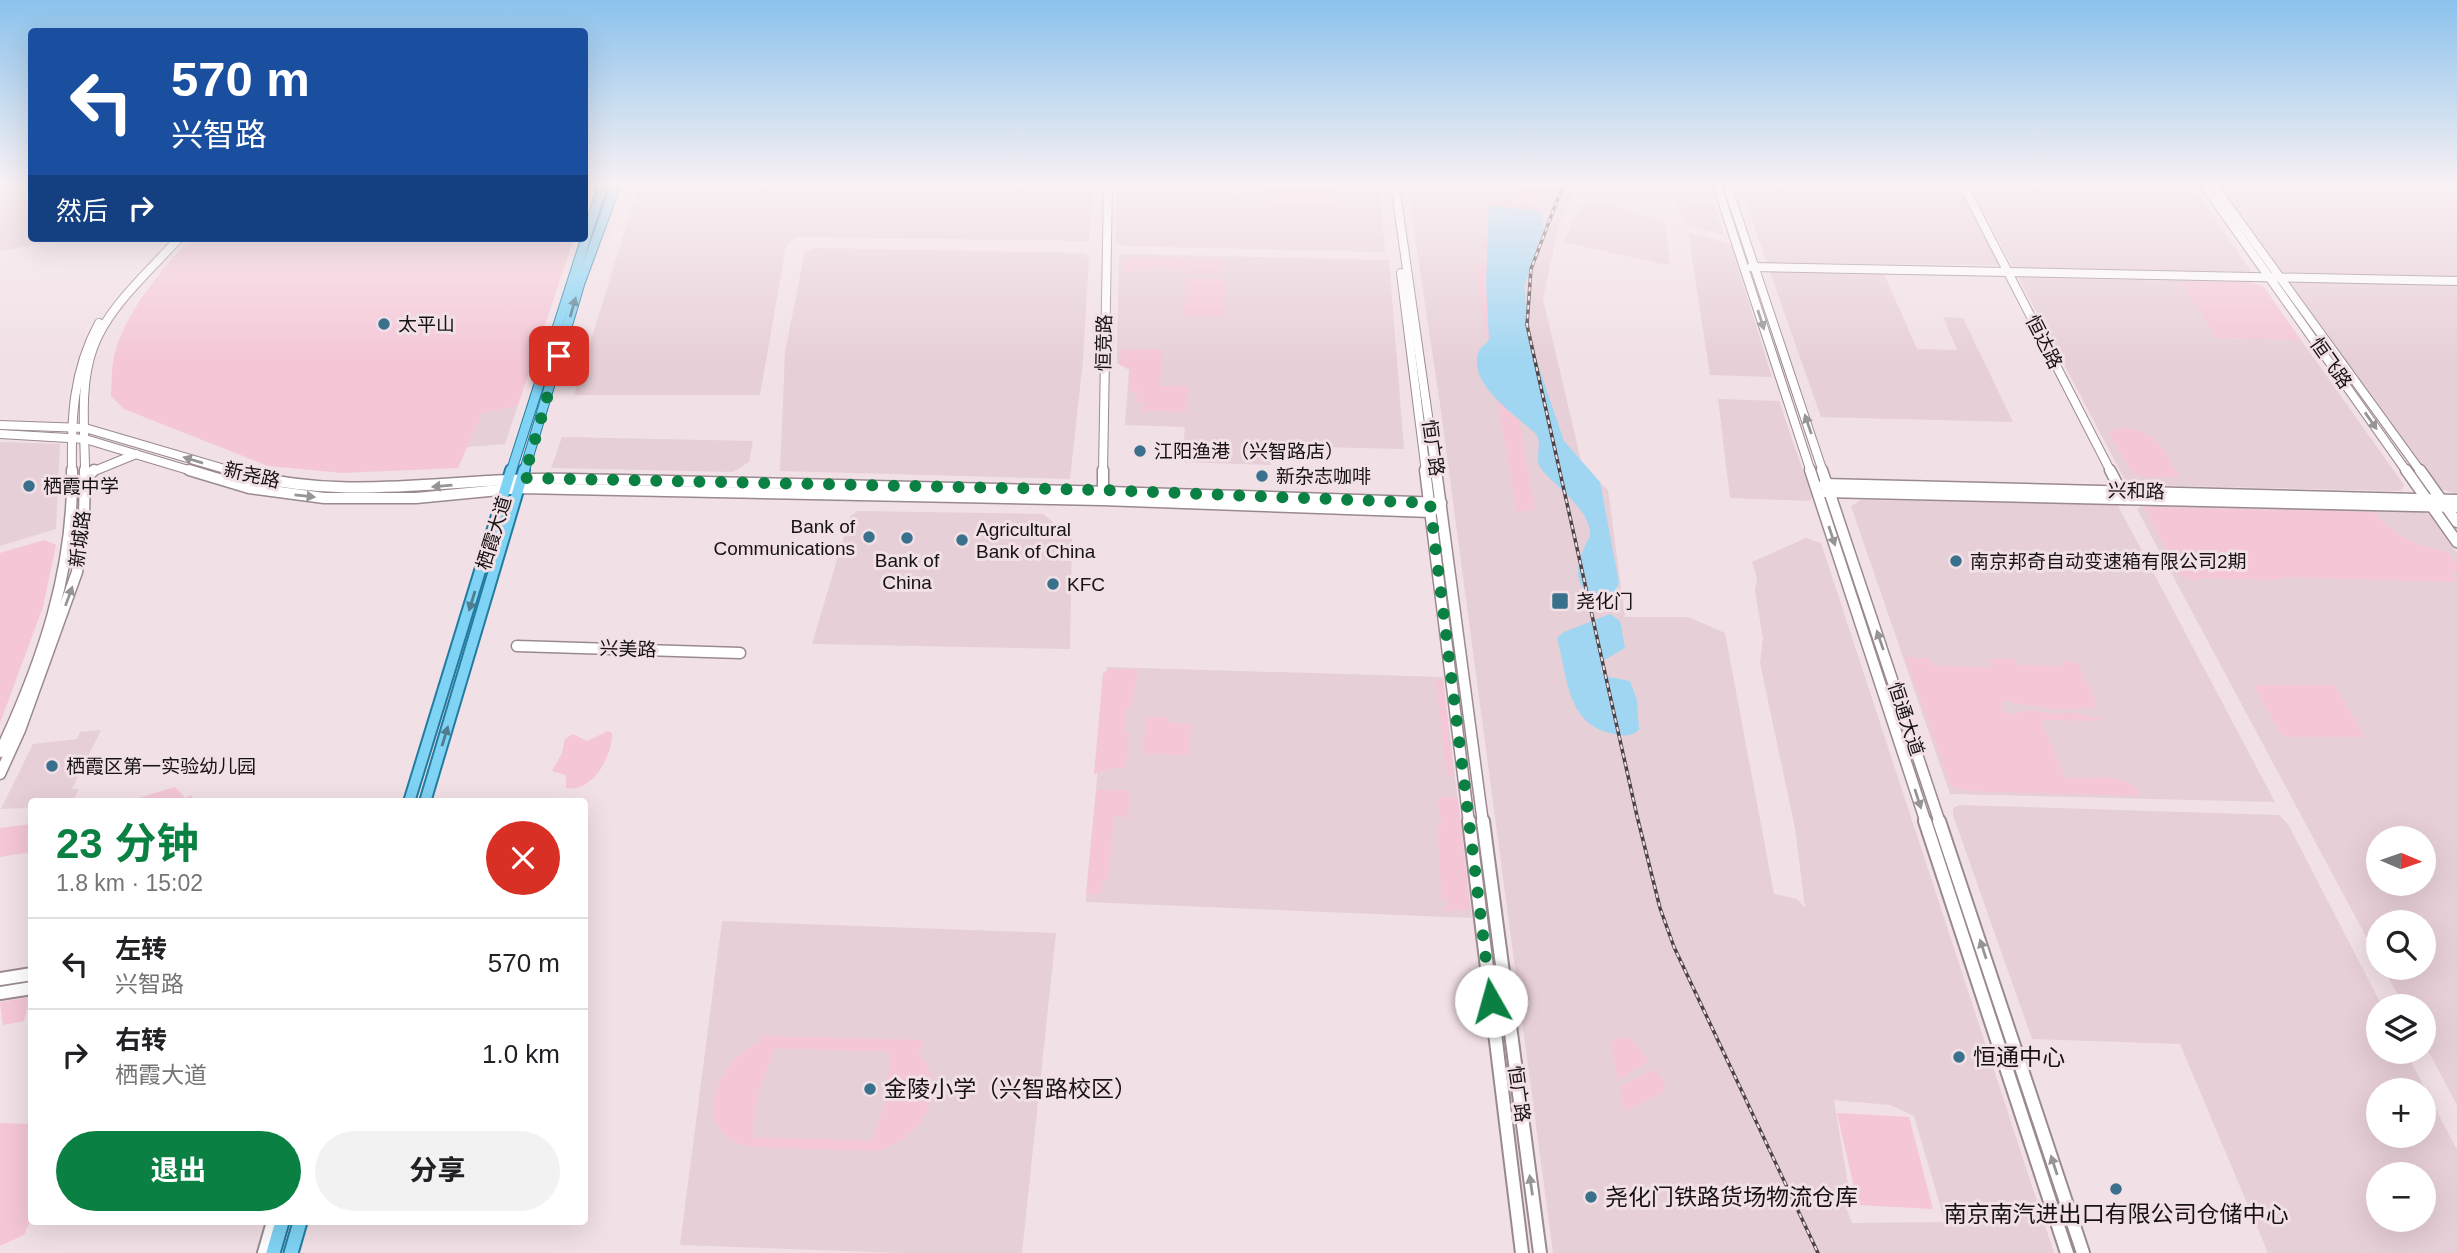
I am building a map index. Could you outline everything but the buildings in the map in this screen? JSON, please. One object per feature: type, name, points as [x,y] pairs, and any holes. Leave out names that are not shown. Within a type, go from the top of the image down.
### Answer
[{"type":"main road","name":"新城路","points":[[0,752],[20,704],[65,568],[70,529],[70,431],[80,367],[92,334],[168,243]]},
{"type":"main road","name":"新城路","points":[[0,774],[20,730],[77,572],[82,542],[87,370],[100,331],[174,243]]},
{"type":"main road","name":"栖霞大道","points":[[410,798],[583,243]]},
{"type":"main road","name":"栖霞大道","points":[[426,798],[580,283],[594,243]]},
{"type":"main road","name":"恒竞路","points":[[1103,495],[1107,243]]},
{"type":"main road","name":"恒广路","points":[[1400,243],[1540,1253]]},
{"type":"main road","name":"恒通大道","points":[[1739,243],[1829,488],[2083,1253]]},
{"type":"main road","name":"恒通大道","points":[[1742,243],[1816,488],[2067,1253]]},
{"type":"main road","name":"恒达路","points":[[1993,243],[2123,495]]},
{"type":"main road","name":"恒飞路","points":[[2248,243],[2457,522]]},
{"type":"main road","name":"恒飞路","points":[[2252,243],[2457,542]]},
{"type":"main road","points":[[1748,267],[2457,281]]},
{"type":"main road","name":"新尧路","points":[[0,425],[85,434],[259,479],[293,484],[331,488],[509,485]]},
{"type":"main road","name":"新尧路","points":[[0,434],[70,431]]},
{"type":"main road","name":"新尧路","points":[[85,434],[136,454],[249,488],[311,497],[416,498],[509,485]]},
{"type":"main road","points":[[85,480],[96,468],[136,454]]},
{"type":"main road","points":[[509,485],[522,483],[1103,495],[1434,506]]},
{"type":"main road","name":"兴和路","points":[[1816,488],[2429,503],[2457,500]]},
{"type":"main road","name":"兴和路","points":[[2443,503],[2457,507]]},
{"type":"main road","name":"恒广路","points":[[1434,506],[1522,1253]]},
{"type":"main road","name":"兴美路","points":[[517,646],[740,653]]},
{"type":"main road","points":[[0,979],[28,975]]},
{"type":"main road","points":[[0,993],[28,989]]},
{"type":"main road","points":[[264,1253],[272,1225]]},
{"type":"main road","points":[[273,1253],[281,1225]]},
{"type":"main road","points":[[290,1253],[299,1225]]},
{"type":"shaded area","points":[[0,243],[42,243],[0,251]]},
{"type":"shaded area","points":[[186,243],[572,243],[518,405],[482,413],[458,468],[342,473],[268,466],[124,409],[111,396],[117,346],[133,312],[167,264]]},
{"type":"shaded area","points":[[621,243],[789,243],[786,246],[760,395],[574,395]]},
{"type":"shaded area","points":[[1118,243],[1384,243],[1385,252],[1122,246]]},
{"type":"shaded area","points":[[1416,243],[1555,243],[1543,299],[1582,465],[1608,490],[1625,617],[1688,617],[1725,633],[1774,894],[1797,899],[1805,908],[1795,828],[1760,663],[1763,639],[1755,591],[1757,578],[1752,562],[1806,538],[1821,543],[2054,1253],[1553,1253],[1440,404]],"holes":[[[1834,1100],[1890,1105],[1914,1116],[1945,1222],[1852,1223],[1844,1202],[1851,1202]]]},
{"type":"shaded area","points":[[1483,243],[1501,243],[1497,253],[1480,247]]},
{"type":"shaded area","points":[[1570,243],[1668,243],[1670,263],[1667,265]]},
{"type":"shaded area","points":[[1690,243],[1731,245],[1772,377],[1710,375]]},
{"type":"shaded area","points":[[1760,243],[1989,243],[2000,265],[1767,263]]},
{"type":"shaded area","points":[[2000,243],[2232,243],[2253,274],[2013,268]]},
{"type":"shaded area","points":[[2260,243],[2457,243],[2457,277],[2286,273],[2279,269]]},
{"type":"shaded area","points":[[816,248],[1086,253],[1089,259],[1083,360],[1070,479],[780,471],[785,352],[805,251]]},
{"type":"shaded area","points":[[1119,256],[1389,260],[1404,449],[1271,446],[1270,465],[1182,462],[1185,427],[1125,425],[1129,370],[1117,363],[1117,346]]},
{"type":"shaded area","points":[[1124,259],[1222,259],[1222,274],[1191,274],[1192,270],[1151,268],[1124,273]]},
{"type":"shaded area","points":[[1477,264],[1490,264],[1535,510],[1517,512],[1476,277]]},
{"type":"shaded area","points":[[1770,272],[1884,274],[1917,349],[1957,350],[1943,317],[1963,318],[2013,422],[1821,417]]},
{"type":"shaded area","points":[[2018,277],[2180,281],[2217,338],[2301,340],[2404,485],[2401,491],[2137,485],[2125,480]]},
{"type":"shaded area","points":[[1186,279],[1226,279],[1224,317],[1184,316]]},
{"type":"shaded area","points":[[2291,280],[2457,284],[2457,494],[2437,488],[2289,285]]},
{"type":"shaded area","points":[[2180,281],[2250,282],[2264,287],[2301,340],[2217,338]]},
{"type":"shaded area","points":[[1121,349],[1163,350],[1160,386],[1188,386],[1186,412],[1146,411],[1142,414],[1143,403],[1136,402],[1137,391],[1129,391],[1131,369],[1120,364]]},
{"type":"shaded area","points":[[1718,399],[1779,401],[1812,497],[1810,501],[1730,498]]},
{"type":"shaded area","points":[[518,405],[505,444],[467,447],[482,412]]},
{"type":"shaded area","points":[[2117,428],[2149,435],[2162,447],[2179,476],[2152,478],[2133,474],[2109,433]]},
{"type":"shaded area","points":[[562,437],[753,441],[749,462],[733,472],[551,468]]},
{"type":"shaded area","name":"栖霞中学","points":[[0,442],[60,444],[56,529],[0,546]]},
{"type":"shaded area","points":[[1861,500],[2117,504],[2275,802],[1950,794],[1851,506]]},
{"type":"shaded area","points":[[2143,505],[2422,511],[2430,515],[2457,553],[2457,1105],[2435,1064],[2436,994],[2397,994],[2390,980],[2436,980],[2436,910],[2366,910],[2366,937],[2137,509]]},
{"type":"shaded area","points":[[2144,507],[2374,512],[2389,527],[2407,539],[2426,547],[2447,551],[2457,564],[2457,573],[2450,573],[2456,582],[2283,577],[2279,580],[2198,578],[2195,582],[2179,575]]},
{"type":"shaded area","points":[[858,511],[1043,514],[1072,538],[1070,649],[812,644],[850,516]]},
{"type":"shaded area","points":[[44,540],[56,545],[43,607],[0,723],[0,553]]},
{"type":"shaded area","points":[[1905,657],[1929,658],[1933,666],[1993,667],[1990,659],[2014,659],[2017,665],[2063,666],[2061,661],[2078,663],[2098,707],[2058,710],[2005,701],[2001,704],[2003,712],[2070,712],[2101,719],[2102,721],[2041,720],[2065,778],[2118,779],[2135,788],[2140,796],[1967,791],[1951,786]]},
{"type":"shaded area","points":[[1107,667],[1443,677],[1472,918],[1086,902]]},
{"type":"shaded area","points":[[1109,669],[1138,669],[1131,709],[1126,709],[1124,733],[1129,733],[1126,768],[1111,768],[1094,774],[1103,673]]},
{"type":"shaded area","points":[[1436,680],[1443,680],[1453,775],[1447,775]]},
{"type":"shaded area","points":[[2253,685],[2334,685],[2365,737],[2283,737]]},
{"type":"shaded area","points":[[1150,717],[1169,717],[1169,723],[1191,724],[1189,753],[1144,753],[1145,721]]},
{"type":"shaded area","name":"栖霞区第一实验幼儿园","points":[[101,730],[72,789],[79,789],[74,798],[28,798],[28,808],[1,809],[33,744],[77,739],[80,732]]},
{"type":"shaded area","points":[[608,731],[612,733],[609,752],[599,771],[584,785],[566,788],[566,775],[552,771],[562,753],[565,739],[573,734],[587,741]]},
{"type":"shaded area","points":[[175,787],[185,798],[139,798]]},
{"type":"shaded area","points":[[1096,790],[1125,790],[1130,797],[1127,817],[1114,817],[1108,881],[1102,882],[1101,894],[1086,894]]},
{"type":"shaded area","points":[[1437,797],[1458,798],[1470,910],[1443,911],[1442,908],[1447,907],[1447,900],[1442,899],[1437,826],[1442,825]]},
{"type":"shaded area","points":[[1959,805],[2279,815],[2288,824],[2366,975],[2366,980],[2369,980],[2376,994],[2366,994],[2366,1064],[2412,1064],[2420,1078],[2366,1078],[2366,1148],[2436,1148],[2436,1110],[2457,1150],[2457,1253],[2268,1253],[2180,1044],[2032,1039],[1953,815],[1953,808]]},
{"type":"shaded area","points":[[28,824],[28,852],[0,857],[0,828]]},
{"type":"shaded area","name":"金陵小学（兴智路校区）","points":[[722,921],[1056,933],[1022,1253],[903,1253],[680,1245]]},
{"type":"shaded area","points":[[28,997],[24,1021],[3,1025],[0,1002]]},
{"type":"shaded area","points":[[762,1036],[924,1040],[921,1052],[917,1052],[928,1066],[932,1082],[932,1097],[927,1112],[906,1137],[877,1151],[750,1147],[730,1139],[718,1127],[713,1112],[714,1096],[731,1064],[744,1051],[760,1042]],"holes":[[[775,1048],[890,1052],[886,1100],[872,1141],[752,1137],[757,1096]]]},
{"type":"shaded area","points":[[1620,1036],[1633,1040],[1649,1061],[1618,1080],[1611,1043]]},
{"type":"shaded area","points":[[1655,1069],[1665,1085],[1664,1093],[1624,1111],[1620,1086]]},
{"type":"shaded area","points":[[1837,1113],[1909,1117],[1933,1209],[1858,1205]]},
{"type":"shaded area","points":[[0,1123],[28,1124],[28,1225],[24,1235],[0,1246]]},
{"type":"water","points":[[1488,243],[1539,243],[1524,287],[1532,347],[1564,441],[1600,482],[1619,583],[1614,593],[1601,596],[1587,592],[1582,586],[1579,565],[1590,536],[1585,518],[1580,509],[1539,466],[1539,443],[1536,434],[1495,398],[1480,375],[1477,363],[1479,351],[1489,339],[1486,284]]},
{"type":"water","points":[[1610,614],[1620,621],[1625,648],[1601,662],[1601,672],[1605,676],[1630,681],[1637,700],[1639,730],[1627,735],[1598,729],[1586,721],[1578,710],[1567,683],[1557,638],[1564,632]]},
{"type":"railway","points":[[1541,243],[1531,269],[1527,325],[1660,908],[1674,947],[1818,1253]]},
{"type":"place","name":"太平山","points":[[384,324]]},
{"type":"place","name":"江阳渔港（兴智路店）","points":[[1140,451]]},
{"type":"place","name":"新杂志咖啡","points":[[1262,476]]},
{"type":"place","name":"栖霞中学","points":[[29,486]]},
{"type":"place","name":"Bank of Communications","points":[[869,537]]},
{"type":"place","name":"Bank of China","points":[[907,538]]},
{"type":"place","name":"Agricultural Bank of China","points":[[962,540]]},
{"type":"place","name":"南京邦奇自动变速箱有限公司2期","points":[[1956,561]]},
{"type":"place","name":"KFC","points":[[1053,584]]},
{"type":"place","name":"尧化门","points":[[1560,601]]},
{"type":"place","name":"栖霞区第一实验幼儿园","points":[[52,766]]},
{"type":"place","name":"恒通中心","points":[[1959,1057]]},
{"type":"place","name":"金陵小学（兴智路校区）","points":[[870,1089]]},
{"type":"place","name":"南京南汽进出口有限公司仓储中心","points":[[2116,1189]]},
{"type":"place","name":"尧化门铁路货场物流仓库","points":[[1591,1197]]},
{"type":"route","points":[[559,356],[524,478],[1103,490],[1430,503],[1491,1001]]}]
